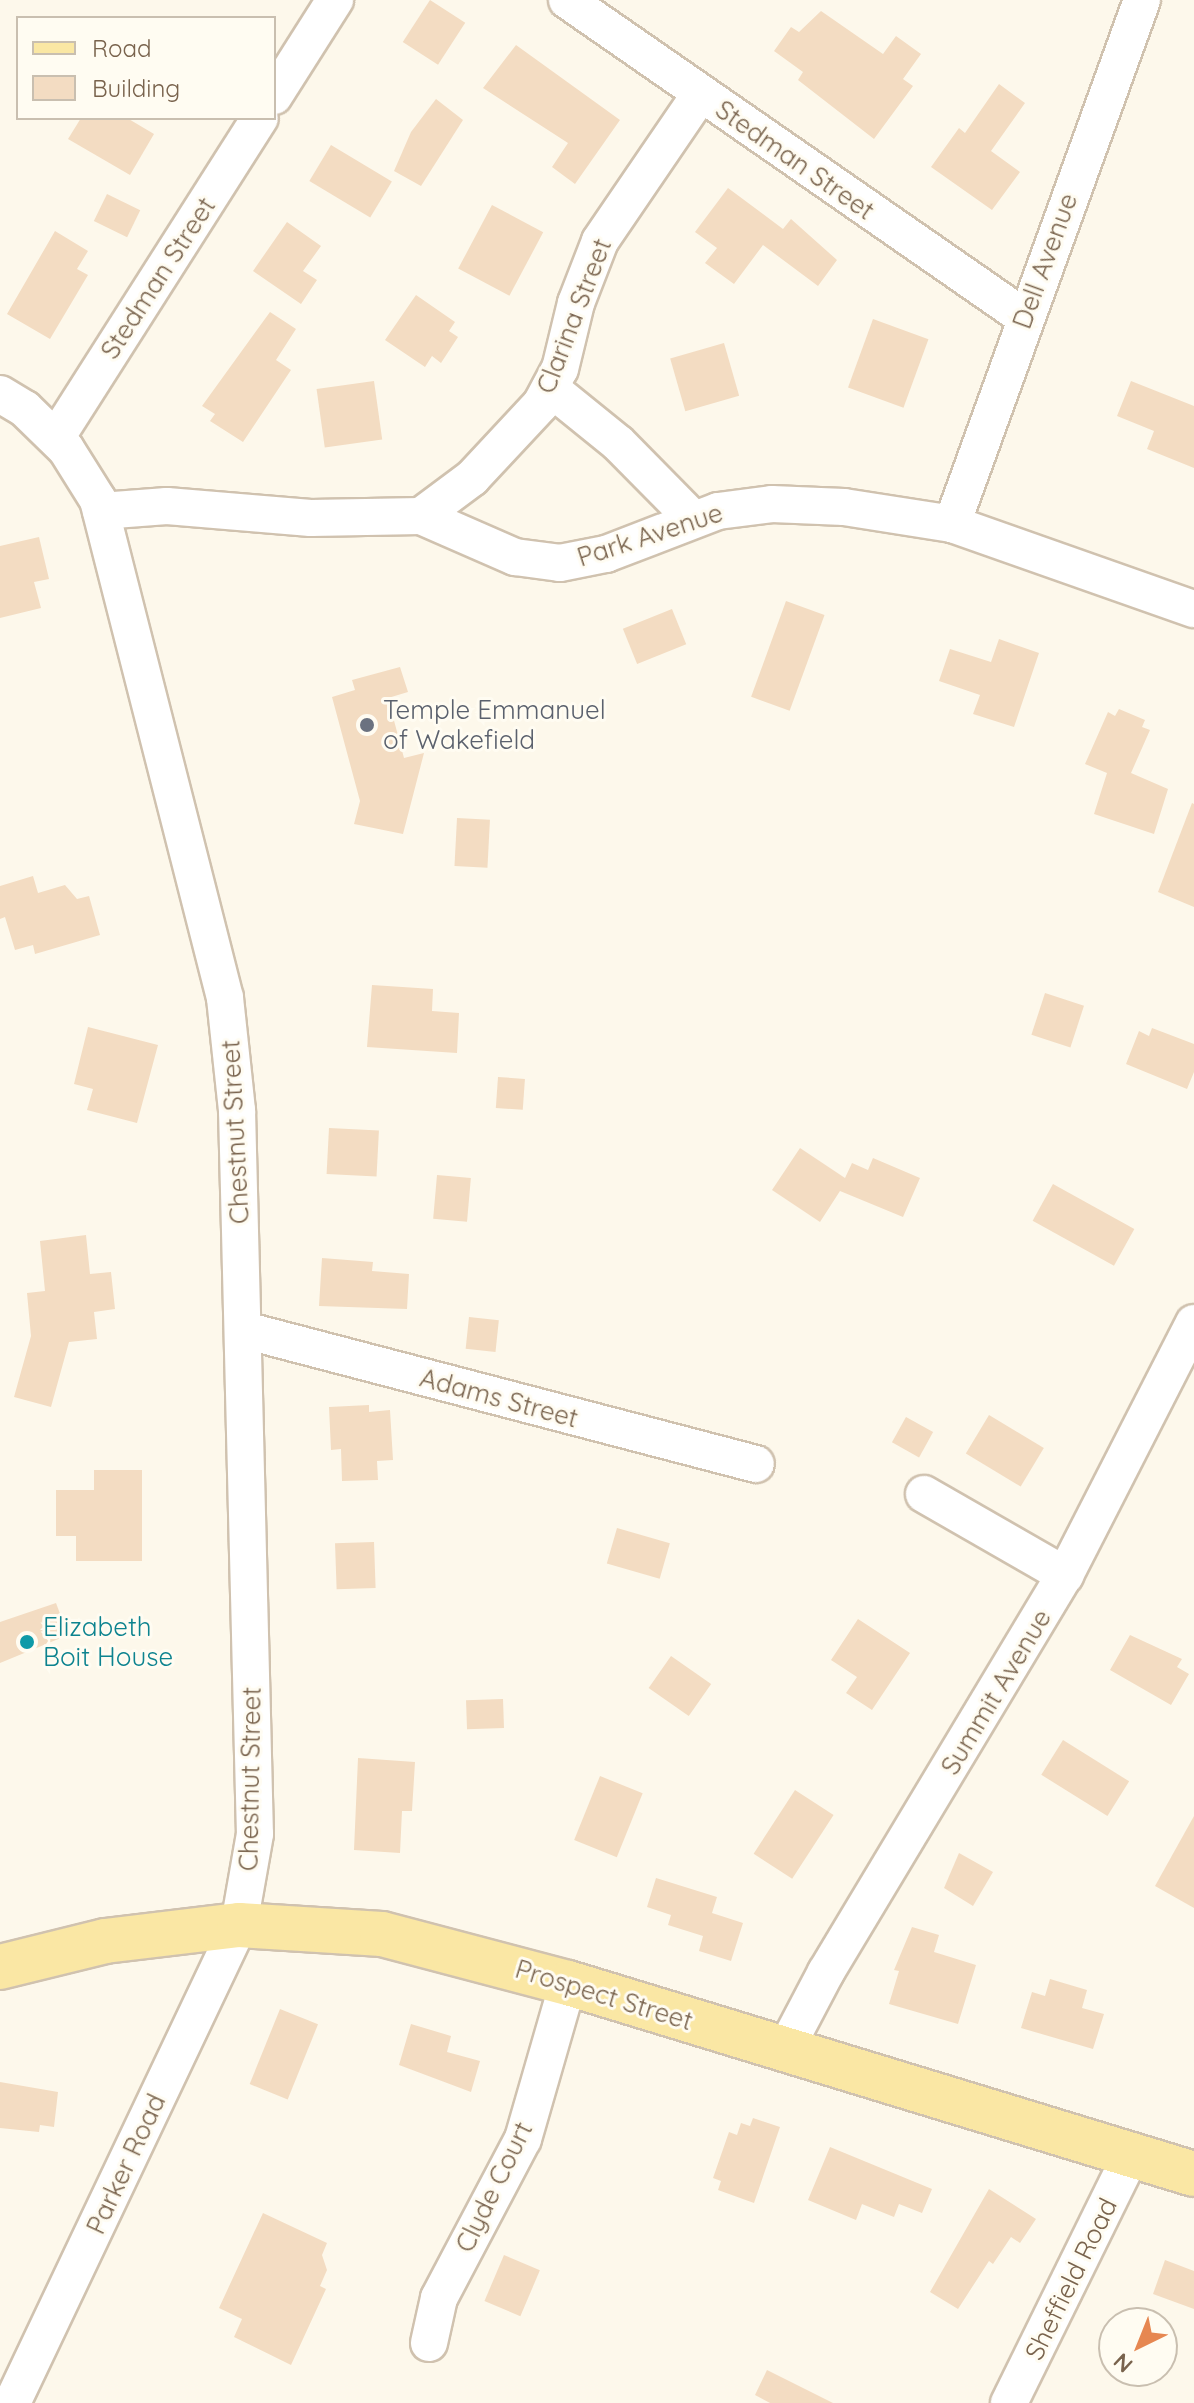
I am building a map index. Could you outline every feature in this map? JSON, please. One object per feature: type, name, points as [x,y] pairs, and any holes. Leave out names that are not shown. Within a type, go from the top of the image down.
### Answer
[{"type":"main road","name":"Prospect Street","points":[[0,1967],[105,1941],[239,1925],[382,1934],[568,1983],[784,2052],[1194,2174]]},
{"type":"street","points":[[276,93],[335,0]]},
{"type":"street","name":"Stedman Street","points":[[567,0],[1024,317]]},
{"type":"street","name":"Dell Avenue","points":[[952,524],[1024,317],[1142,0]]},
{"type":"street","name":"Clarina Street","points":[[421,516],[472,478],[530,418],[550,388],[600,241],[701,93]]},
{"type":"street","name":"Stedman Street","points":[[56,438],[259,120]]},
{"type":"street","points":[[550,388],[618,443],[693,519]]},
{"type":"street","name":"Chestnut Street","points":[[0,394],[56,438],[86,478],[101,511],[194,865],[232,1037],[244,1330],[255,1834],[239,1925]]},
{"type":"street","name":"Park Avenue","points":[[101,511],[167,506],[311,518],[421,516],[515,557],[560,563],[606,554],[693,519],[797,503],[952,524],[1194,609]]},
{"type":"street","name":"Summit Avenue","points":[[784,2052],[826,1972],[1065,1575],[1194,1323]]},
{"type":"street","name":"Adams Street","points":[[244,1330],[756,1464]]},
{"type":"street","points":[[924,1494],[1065,1575]]},
{"type":"street","name":"Parker Road","points":[[12,2403],[239,1925]]},
{"type":"street","name":"Clyde Court","points":[[429,2343],[439,2298],[523,2139],[568,1983]]},
{"type":"street","name":"Sheffield Road","points":[[1009,2403],[1131,2155]]},
{"type":"building","points":[[430,0],[465,23],[438,65],[403,42]]},
{"type":"building","points":[[821,11],[883,54],[896,36],[921,54],[903,79],[913,86],[874,139],[798,80],[803,72],[774,51],[791,27],[799,32]]},
{"type":"building","points":[[516,45],[620,120],[575,184],[552,167],[568,143],[483,88]]},
{"type":"building","points":[[999,84],[1025,103],[991,151],[1020,172],[992,210],[931,167],[959,128],[965,133]]},
{"type":"building","points":[[436,99],[463,120],[421,186],[394,171],[411,132]]},
{"type":"building","points":[[80,120],[130,120],[154,134],[130,175],[68,139]]},
{"type":"building","points":[[331,145],[392,182],[370,218],[309,181]]},
{"type":"building","points":[[728,188],[783,229],[791,219],[837,260],[818,286],[763,245],[734,284],[705,263],[717,248],[695,232]]},
{"type":"building","points":[[107,194],[140,210],[127,237],[94,221]]},
{"type":"building","points":[[492,205],[543,232],[509,296],[458,269]]},
{"type":"building","points":[[287,222],[321,246],[303,271],[317,280],[301,304],[253,271]]},
{"type":"building","points":[[55,231],[88,251],[77,269],[88,275],[50,339],[7,314]]},
{"type":"building","points":[[416,295],[455,322],[449,331],[458,337],[441,363],[432,356],[425,367],[385,340]]},
{"type":"building","points":[[270,312],[296,329],[276,360],[291,370],[243,442],[210,421],[215,414],[202,406]]},
{"type":"building","points":[[873,319],[928,339],[903,408],[848,388]]},
{"type":"building","points":[[724,343],[739,396],[685,411],[670,358]]},
{"type":"building","points":[[374,381],[382,439],[325,447],[317,389]]},
{"type":"building","points":[[1131,381],[1194,406],[1194,468],[1147,449],[1154,431],[1117,416]]},
{"type":"building","points":[[39,537],[49,579],[34,582],[41,608],[0,618],[0,546]]},
{"type":"building","points":[[786,601],[825,615],[790,711],[751,697]]},
{"type":"building","points":[[672,609],[686,644],[637,664],[623,629]]},
{"type":"building","points":[[999,639],[1039,653],[1014,727],[973,714],[980,695],[939,681],[950,649],[991,662]]},
{"type":"building","name":"Temple Emmanuel of Wakefield","points":[[400,667],[408,692],[388,698],[404,758],[424,753],[403,834],[354,824],[360,801],[332,697],[355,690],[352,680]]},
{"type":"building","points":[[1119,709],[1145,720],[1142,727],[1150,730],[1131,773],[1168,789],[1154,834],[1094,814],[1107,773],[1085,764],[1108,712],[1115,716]]},
{"type":"building","points":[[1194,804],[1194,907],[1158,892]]},
{"type":"building","points":[[457,818],[490,820],[487,868],[454,866]]},
{"type":"building","points":[[33,876],[38,893],[65,885],[77,899],[89,896],[100,935],[35,954],[33,945],[15,950],[5,917],[0,919],[0,886]]},
{"type":"building","points":[[372,985],[433,989],[432,1011],[459,1013],[457,1053],[367,1047]]},
{"type":"building","points":[[1045,993],[1084,1006],[1070,1048],[1031,1035]]},
{"type":"building","points":[[88,1027],[158,1045],[137,1123],[87,1110],[93,1089],[74,1084]]},
{"type":"building","points":[[1152,1028],[1194,1044],[1194,1072],[1187,1089],[1126,1064],[1139,1031],[1149,1036]]},
{"type":"building","points":[[498,1077],[525,1079],[523,1110],[496,1108]]},
{"type":"building","points":[[329,1128],[379,1131],[377,1177],[327,1174]]},
{"type":"building","points":[[800,1148],[845,1178],[852,1163],[868,1170],[873,1158],[920,1178],[903,1217],[840,1191],[820,1222],[772,1190]]},
{"type":"building","points":[[437,1175],[471,1178],[467,1222],[433,1219]]},
{"type":"building","points":[[1053,1184],[1134,1229],[1114,1266],[1033,1221]]},
{"type":"building","points":[[86,1235],[90,1274],[111,1272],[115,1309],[94,1312],[97,1339],[69,1342],[51,1407],[14,1397],[31,1336],[27,1293],[45,1291],[40,1241]]},
{"type":"building","points":[[322,1258],[373,1262],[372,1271],[409,1274],[407,1309],[319,1306]]},
{"type":"building","points":[[469,1317],[499,1320],[495,1352],[466,1349]]},
{"type":"building","points":[[369,1405],[369,1412],[390,1410],[393,1460],[377,1461],[378,1480],[342,1481],[341,1449],[331,1450],[329,1407]]},
{"type":"building","points":[[989,1415],[1044,1448],[1021,1487],[966,1454]]},
{"type":"building","points":[[906,1417],[933,1432],[919,1457],[892,1442]]},
{"type":"building","points":[[94,1470],[142,1470],[142,1561],[76,1561],[76,1536],[56,1536],[56,1490],[94,1490]]},
{"type":"building","points":[[617,1528],[670,1543],[660,1579],[607,1564]]},
{"type":"building","points":[[374,1542],[376,1588],[337,1589],[335,1543]]},
{"type":"building","name":"Elizabeth Boit House","points":[[56,1603],[68,1635],[0,1663],[0,1622]]},
{"type":"building","points":[[858,1619],[910,1653],[872,1710],[846,1693],[857,1677],[831,1660]]},
{"type":"building","points":[[1130,1635],[1182,1659],[1177,1667],[1189,1674],[1171,1705],[1110,1670]]},
{"type":"building","points":[[671,1656],[711,1684],[689,1716],[649,1688]]},
{"type":"building","points":[[503,1699],[504,1728],[467,1729],[466,1700]]},
{"type":"building","points":[[1063,1740],[1129,1781],[1107,1816],[1041,1775]]},
{"type":"building","points":[[358,1758],[415,1762],[412,1811],[402,1811],[400,1853],[354,1850]]},
{"type":"building","points":[[600,1776],[643,1793],[617,1857],[574,1840]]},
{"type":"building","points":[[795,1790],[834,1815],[792,1879],[754,1854]]},
{"type":"building","points":[[1194,1816],[1194,1908],[1155,1886]]},
{"type":"building","points":[[959,1853],[993,1872],[973,1906],[944,1888]]},
{"type":"building","points":[[656,1878],[717,1897],[712,1913],[743,1923],[731,1961],[699,1951],[703,1936],[668,1925],[671,1915],[647,1907]]},
{"type":"building","points":[[912,1927],[939,1935],[934,1952],[976,1965],[958,2024],[889,2004],[899,1971],[894,1970]]},
{"type":"building","points":[[1050,1979],[1087,1990],[1082,2008],[1104,2014],[1093,2049],[1021,2028],[1032,1992],[1045,1996]]},
{"type":"building","points":[[280,2009],[318,2024],[288,2099],[250,2084]]},
{"type":"building","points":[[411,2024],[451,2036],[447,2052],[480,2061],[471,2092],[399,2065]]},
{"type":"building","points":[[0,2082],[58,2092],[54,2127],[40,2125],[39,2132],[0,2128]]},
{"type":"building","points":[[753,2118],[780,2127],[754,2203],[718,2190],[721,2181],[713,2178],[729,2132],[737,2135],[741,2123],[750,2126]]},
{"type":"building","points":[[830,2147],[932,2189],[922,2213],[899,2204],[894,2217],[862,2204],[856,2220],[808,2200]]},
{"type":"building","points":[[989,2189],[1036,2219],[1020,2243],[1011,2237],[993,2264],[989,2261],[958,2309],[930,2292]]},
{"type":"building","points":[[263,2213],[327,2243],[322,2255],[327,2270],[320,2286],[326,2289],[291,2365],[234,2337],[242,2319],[219,2308]]},
{"type":"building","points":[[504,2255],[540,2270],[520,2316],[484,2301]]},
{"type":"building","points":[[1165,2260],[1194,2271],[1194,2309],[1153,2294]]},
{"type":"building","points":[[767,2370],[833,2403],[770,2403],[755,2395]]},
{"type":"place","name":"Temple Emmanuel of Wakefield","points":[[367,725]]},
{"type":"place","name":"Elizabeth Boit House","points":[[27,1642]]}]
